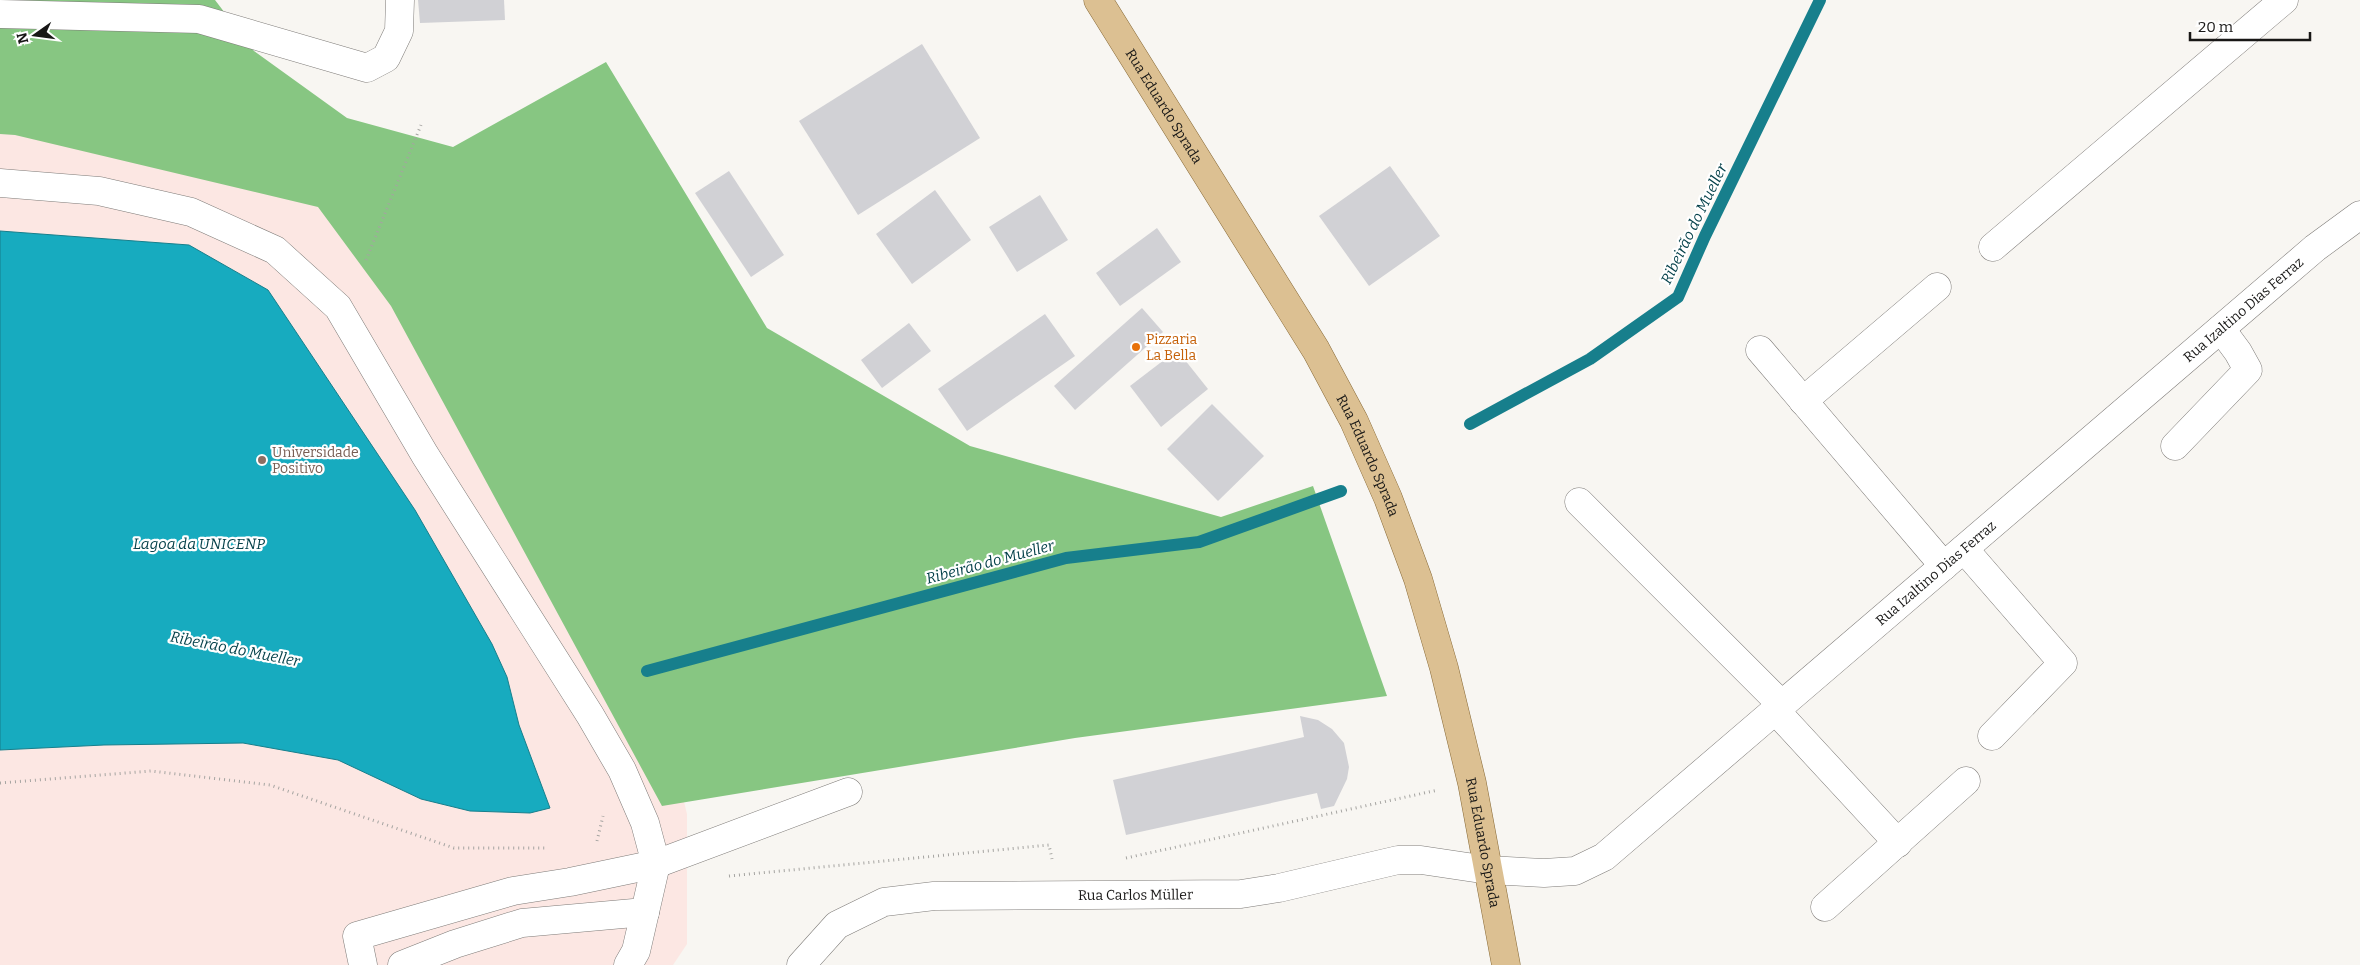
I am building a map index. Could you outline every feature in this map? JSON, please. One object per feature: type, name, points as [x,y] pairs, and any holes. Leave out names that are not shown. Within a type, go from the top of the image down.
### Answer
[{"type":"main road","name":"Rua Eduardo Sprada","points":[[1098,0],[1316,350],[1354,421],[1388,498],[1418,579],[1444,668],[1472,783],[1506,965]]},
{"type":"street","points":[[0,14],[199,19],[367,68],[386,58],[399,31],[400,0]]},
{"type":"street","points":[[1993,247],[2284,0]]},
{"type":"street","points":[[0,183],[99,191],[190,212],[275,250],[338,307],[425,455],[590,714],[622,770],[645,823],[656,864],[636,951],[628,965]]},
{"type":"street","name":"Rua Izaltino Dias Ferraz","points":[[1488,870],[1544,873],[1575,870],[1604,857],[2315,248],[2360,215]]},
{"type":"street","points":[[1804,401],[1937,287]]},
{"type":"street","points":[[2175,446],[2248,370],[2238,352],[2221,329]]},
{"type":"street","points":[[1760,350],[1804,401],[1954,557],[2063,663],[1992,736]]},
{"type":"street","points":[[1579,502],[1779,707],[1898,843]]},
{"type":"street","points":[[1825,908],[1966,781]]},
{"type":"street","points":[[363,965],[357,936],[513,891],[570,882],[656,864],[848,792]]},
{"type":"street","name":"Rua Carlos Müller","points":[[801,965],[837,925],[884,902],[934,896],[1242,894],[1279,888],[1398,860],[1421,860],[1488,870]]},
{"type":"street","points":[[402,965],[455,944],[522,923],[645,912]]},
{"type":"path","points":[[366,260],[421,125]]},
{"type":"path","points":[[0,783],[150,771],[270,785],[454,848],[549,848]]},
{"type":"path","points":[[1119,859],[1472,783]]},
{"type":"path","points":[[594,850],[603,813]]},
{"type":"path","points":[[722,877],[1049,846],[1052,863]]},
{"type":"shaded area","name":"Universidade Positivo","points":[[0,103],[330,183],[664,719],[687,814],[687,944],[673,965],[0,965]]},
{"type":"green space","points":[[0,0],[215,0],[254,51],[347,118],[453,147],[606,62],[767,328],[970,446],[1221,517],[1313,486],[1387,696],[1075,738],[662,806],[391,306],[318,207],[15,135],[0,134]]},
{"type":"water","name":"Lagoa da UNICENP","points":[[0,231],[189,245],[268,290],[415,510],[492,644],[507,677],[519,725],[550,808],[530,813],[470,811],[421,799],[338,760],[243,743],[104,745],[0,750]]},
{"type":"building","points":[[418,0],[504,0],[505,20],[420,23]]},
{"type":"building","points":[[922,44],[980,138],[858,215],[799,121]]},
{"type":"building","points":[[1390,166],[1440,236],[1369,286],[1319,216]]},
{"type":"building","points":[[729,171],[784,255],[751,277],[695,193]]},
{"type":"building","points":[[935,190],[971,240],[912,284],[876,234]]},
{"type":"building","points":[[1040,195],[1068,240],[1017,272],[989,227]]},
{"type":"building","points":[[1157,228],[1181,262],[1120,306],[1096,273]]},
{"type":"building","points":[[1142,308],[1163,332],[1075,410],[1054,386]]},
{"type":"building","points":[[1045,314],[1075,356],[967,431],[938,389]]},
{"type":"building","points":[[909,323],[931,351],[882,388],[861,360]]},
{"type":"building","points":[[1177,350],[1208,389],[1161,427],[1130,386]]},
{"type":"building","points":[[1212,404],[1264,456],[1218,501],[1167,449]]},
{"type":"building","points":[[1300,716],[1318,720],[1332,729],[1344,743],[1349,767],[1347,779],[1334,806],[1321,809],[1317,793],[1126,835],[1113,780],[1304,737]]},
{"type":"waterway","name":"Ribeirão do Mueller","points":[[1470,424],[1590,359],[1678,297],[1705,236],[1820,0]]},
{"type":"waterway","name":"Ribeirão do Mueller","points":[[647,671],[1066,558],[1199,542],[1341,491]]},
{"type":"place","name":"Pizzaria La Bella","points":[[1136,347]]},
{"type":"place","name":"Universidade Positivo","points":[[262,460]]}]
